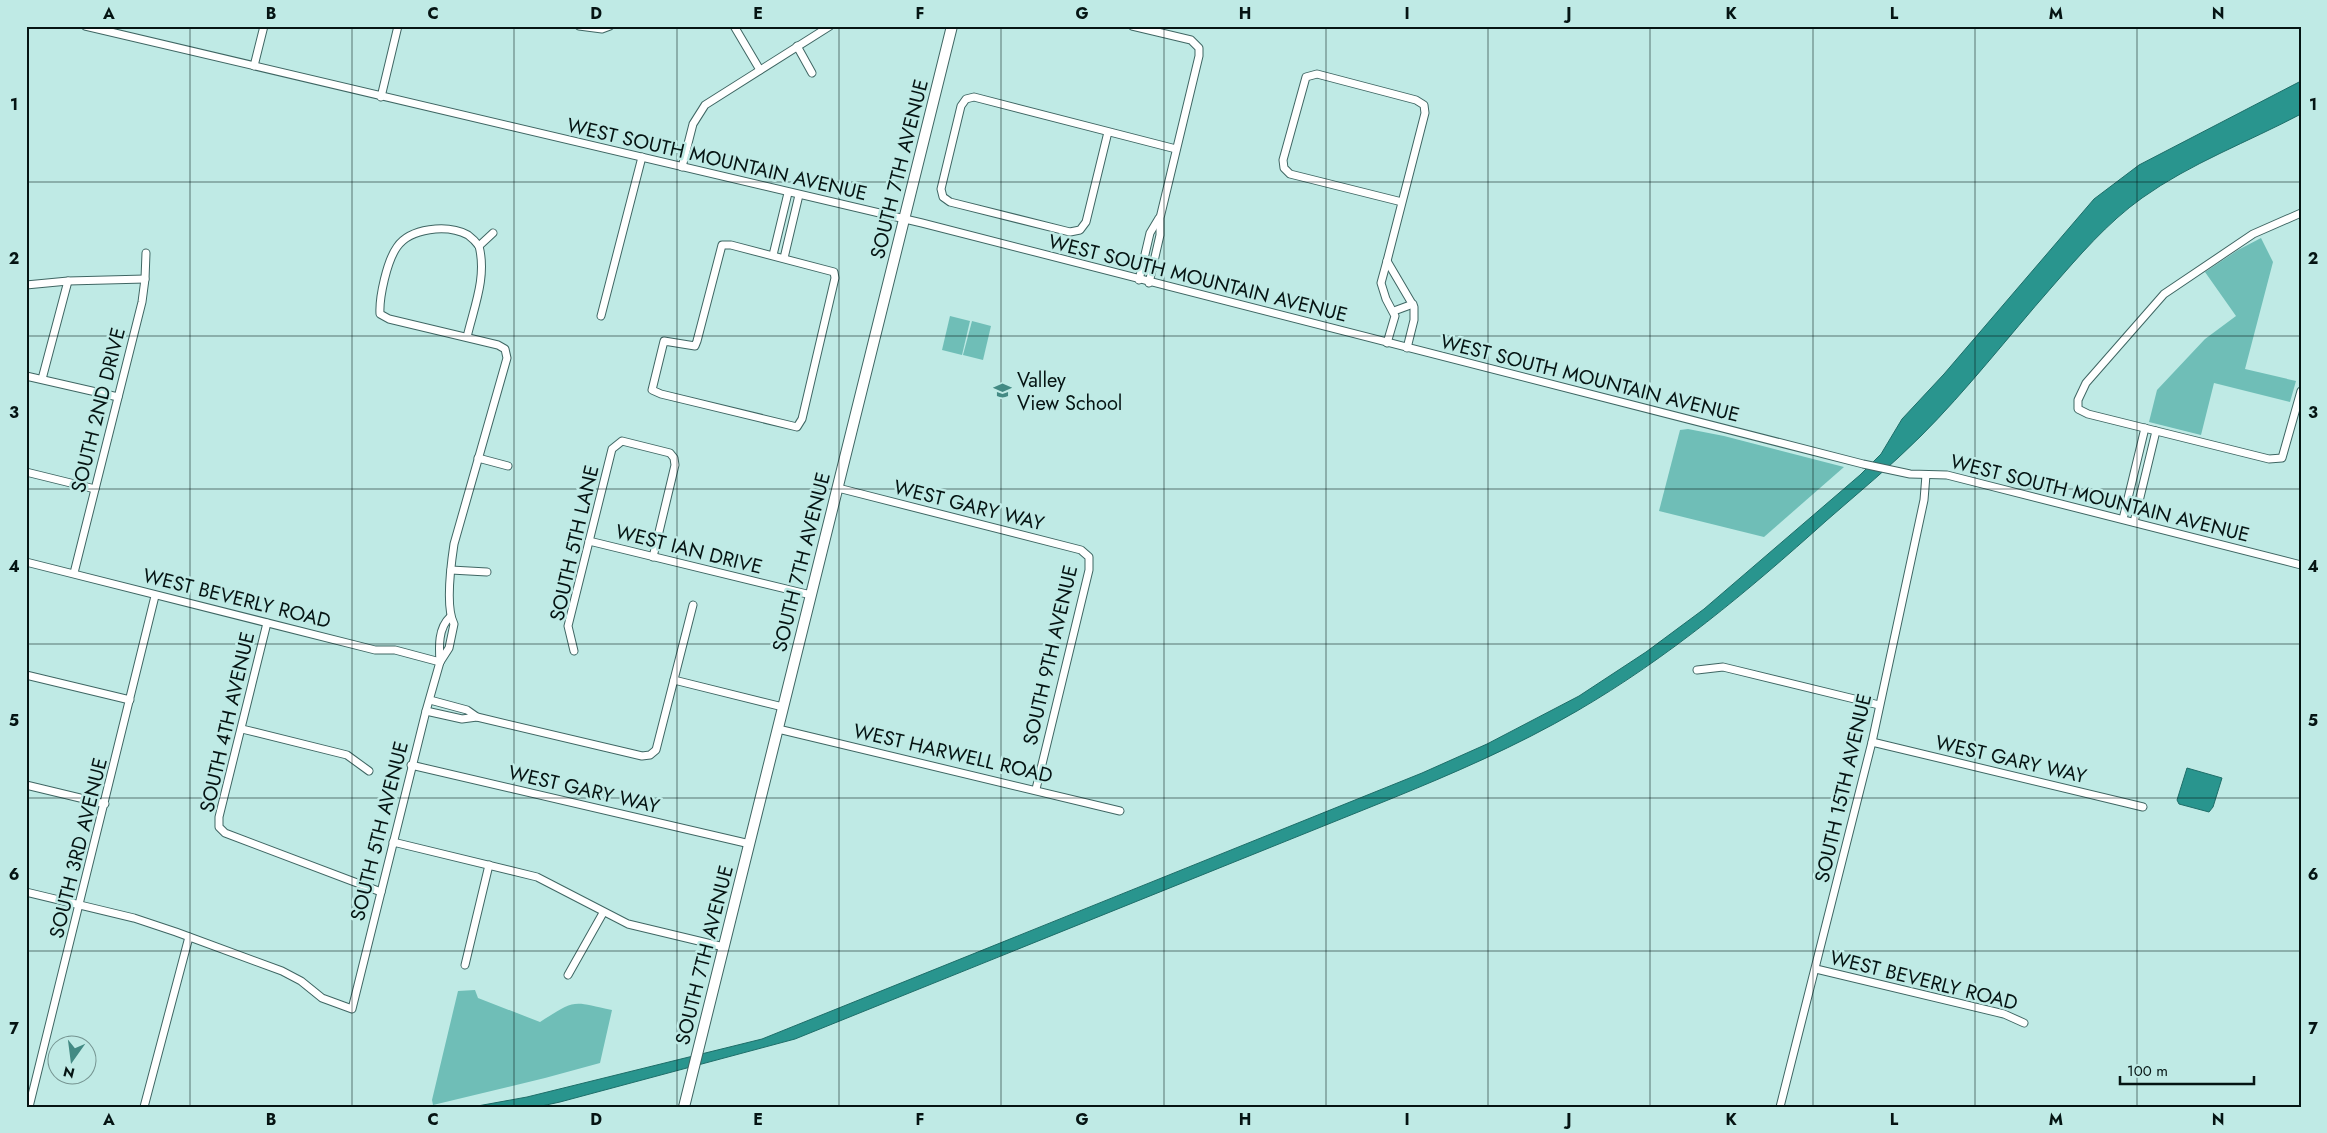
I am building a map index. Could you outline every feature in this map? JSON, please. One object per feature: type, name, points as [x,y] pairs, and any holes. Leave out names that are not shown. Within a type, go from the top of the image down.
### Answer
[{"type":"street","name":"WEST SOUTH MOUNTAIN AVENUE","points":[[85,26],[905,219],[1149,283],[1867,465],[1926,475],[1947,475],[2301,565]]},
{"type":"street","points":[[254,66],[264,26]]},
{"type":"street","points":[[381,97],[398,26]]},
{"type":"street","points":[[578,26],[602,29],[610,26]]},
{"type":"street","points":[[734,26],[760,70]]},
{"type":"street","points":[[682,167],[693,124],[702,109],[830,26]]},
{"type":"street","name":"SOUTH 7TH AVENUE","points":[[684,1107],[952,26]]},
{"type":"street","points":[[1132,26],[1191,40],[1199,48],[1199,56],[1160,218],[1158,244],[1149,283]]},
{"type":"street","points":[[797,46],[812,73]]},
{"type":"street","points":[[1387,343],[1393,323],[1394,311],[1386,299],[1381,283],[1387,261],[1425,112],[1424,105],[1416,100],[1316,74],[1309,75],[1304,80],[1283,160],[1284,168],[1290,174],[1402,202]]},
{"type":"street","points":[[1108,132],[1086,222],[1080,230],[1070,232],[950,202],[942,197],[941,188],[945,170],[961,106],[966,99],[974,98],[1176,149]]},
{"type":"street","points":[[601,316],[642,157]]},
{"type":"street","points":[[773,256],[788,192]]},
{"type":"street","points":[[784,258],[799,195]]},
{"type":"street","points":[[2301,213],[2253,234],[2164,294],[2086,383],[2078,400],[2078,409],[2156,431],[2269,459],[2282,458],[2301,391]]},
{"type":"street","points":[[1139,280],[1150,233],[1160,218]]},
{"type":"street","points":[[430,229],[444,230],[468,236],[479,246],[482,256],[482,279],[466,337],[389,318],[380,314],[379,305],[393,254],[405,239],[430,229]]},
{"type":"street","points":[[779,231],[790,233]]},
{"type":"street","points":[[479,246],[492,233]]},
{"type":"street","points":[[1148,242],[1158,244]]},
{"type":"street","points":[[722,245],[784,258],[834,272],[835,278],[804,410],[797,426],[670,397],[652,390],[664,340],[687,346],[695,346],[697,342],[722,245]]},
{"type":"street","name":"SOUTH 2ND DRIVE","points":[[74,573],[145,280],[146,253]]},
{"type":"street","points":[[1387,261],[1412,304],[1415,314],[1407,348]]},
{"type":"street","points":[[26,285],[68,281],[145,280]]},
{"type":"street","points":[[42,380],[68,281]]},
{"type":"street","points":[[1394,311],[1412,304]]},
{"type":"street","name":"SOUTH 5TH AVENUE","points":[[189,937],[282,971],[301,981],[322,998],[352,1009],[426,711],[440,662],[449,648],[454,624],[450,617],[451,570],[454,544],[507,358],[505,349],[498,345],[466,337]]},
{"type":"street","points":[[26,376],[118,397]]},
{"type":"street","points":[[2123,519],[2145,428]]},
{"type":"street","points":[[2134,522],[2156,431]]},
{"type":"street","name":"SOUTH 5TH LANE","points":[[574,652],[568,626],[612,449],[622,441],[670,453],[674,458],[675,465],[653,557]]},
{"type":"street","points":[[478,458],[508,466]]},
{"type":"street","points":[[26,472],[95,489]]},
{"type":"street","name":"SOUTH 15TH AVENUE","points":[[1780,1107],[1872,742],[1924,500],[1926,475]]},
{"type":"street","points":[[2132,480],[2144,483]]},
{"type":"street","name":"WEST GARY WAY","points":[[838,488],[1081,550],[1089,557]]},
{"type":"street","name":"WEST IAN DRIVE","points":[[589,542],[811,595]]},
{"type":"street","name":"SOUTH 9TH AVENUE","points":[[1036,790],[1089,570],[1089,557]]},
{"type":"street","name":"WEST BEVERLY ROAD","points":[[26,562],[375,650],[395,650],[440,662]]},
{"type":"street","points":[[451,570],[487,572]]},
{"type":"street","name":"SOUTH 3RD AVENUE","points":[[29,1107],[156,596]]},
{"type":"street","points":[[426,711],[462,719],[477,717],[642,756],[650,755],[656,750],[693,605]]},
{"type":"street","name":"SOUTH 5TH AVENUE","points":[[440,662],[439,645],[445,622],[450,617]]},
{"type":"street","name":"SOUTH 4TH AVENUE","points":[[266,623],[219,817],[219,827],[226,833],[381,892]]},
{"type":"street","points":[[442,632],[452,635]]},
{"type":"street","points":[[1697,670],[1723,667],[1880,705]]},
{"type":"street","points":[[26,675],[130,700]]},
{"type":"street","points":[[674,680],[783,708]]},
{"type":"street","points":[[430,700],[467,710],[477,717]]},
{"type":"street","points":[[452,717],[454,706]]},
{"type":"street","points":[[242,728],[347,755],[369,771]]},
{"type":"street","name":"WEST HARWELL ROAD","points":[[778,729],[1120,811]]},
{"type":"street","name":"WEST GARY WAY","points":[[1872,742],[2143,807]]},
{"type":"street","name":"WEST GARY WAY","points":[[412,765],[750,844]]},
{"type":"street","points":[[26,785],[105,804]]},
{"type":"street","points":[[393,842],[546,881],[603,913],[628,924],[724,947]]},
{"type":"street","points":[[465,964],[489,865]]},
{"type":"street","points":[[26,892],[134,918],[189,937],[144,1107]]},
{"type":"street","points":[[568,975],[603,913]]},
{"type":"street","name":"WEST BEVERLY ROAD","points":[[1816,969],[2004,1014],[2024,1023]]},
{"type":"shaded area","points":[[2301,81],[2301,114],[2180,174],[2129,208],[2083,252],[1955,400],[1886,469],[1767,573],[1675,646],[1611,690],[1554,724],[1484,759],[1412,790],[795,1039],[537,1107],[472,1107],[527,1097],[762,1039],[1422,773],[1487,744],[1579,696],[1646,652],[1704,609],[1860,475],[1881,454],[1902,419],[1944,374],[2094,199],[2139,165]]},
{"type":"shaded area","points":[[2261,238],[2273,262],[2245,369],[2296,381],[2290,402],[2214,383],[2201,435],[2149,422],[2157,390],[2205,339],[2236,316],[2205,272],[2238,250]]},
{"type":"shaded area","points":[[950,316],[970,321],[962,355],[942,350]]},
{"type":"shaded area","points":[[972,321],[991,326],[983,360],[963,355]]},
{"type":"shaded area","points":[[1688,429],[1724,436],[1844,467],[1764,537],[1659,511],[1680,430]]},
{"type":"shaded area","points":[[2187,768],[2222,778],[2213,807],[2209,812],[2179,804],[2177,800]]},
{"type":"shaded area","points":[[475,990],[478,998],[540,1022],[561,1009],[574,1004],[612,1010],[600,1063],[433,1105],[432,1100],[458,991]]},
{"type":"place","name":"Valley View School","points":[[1003,391]]}]
